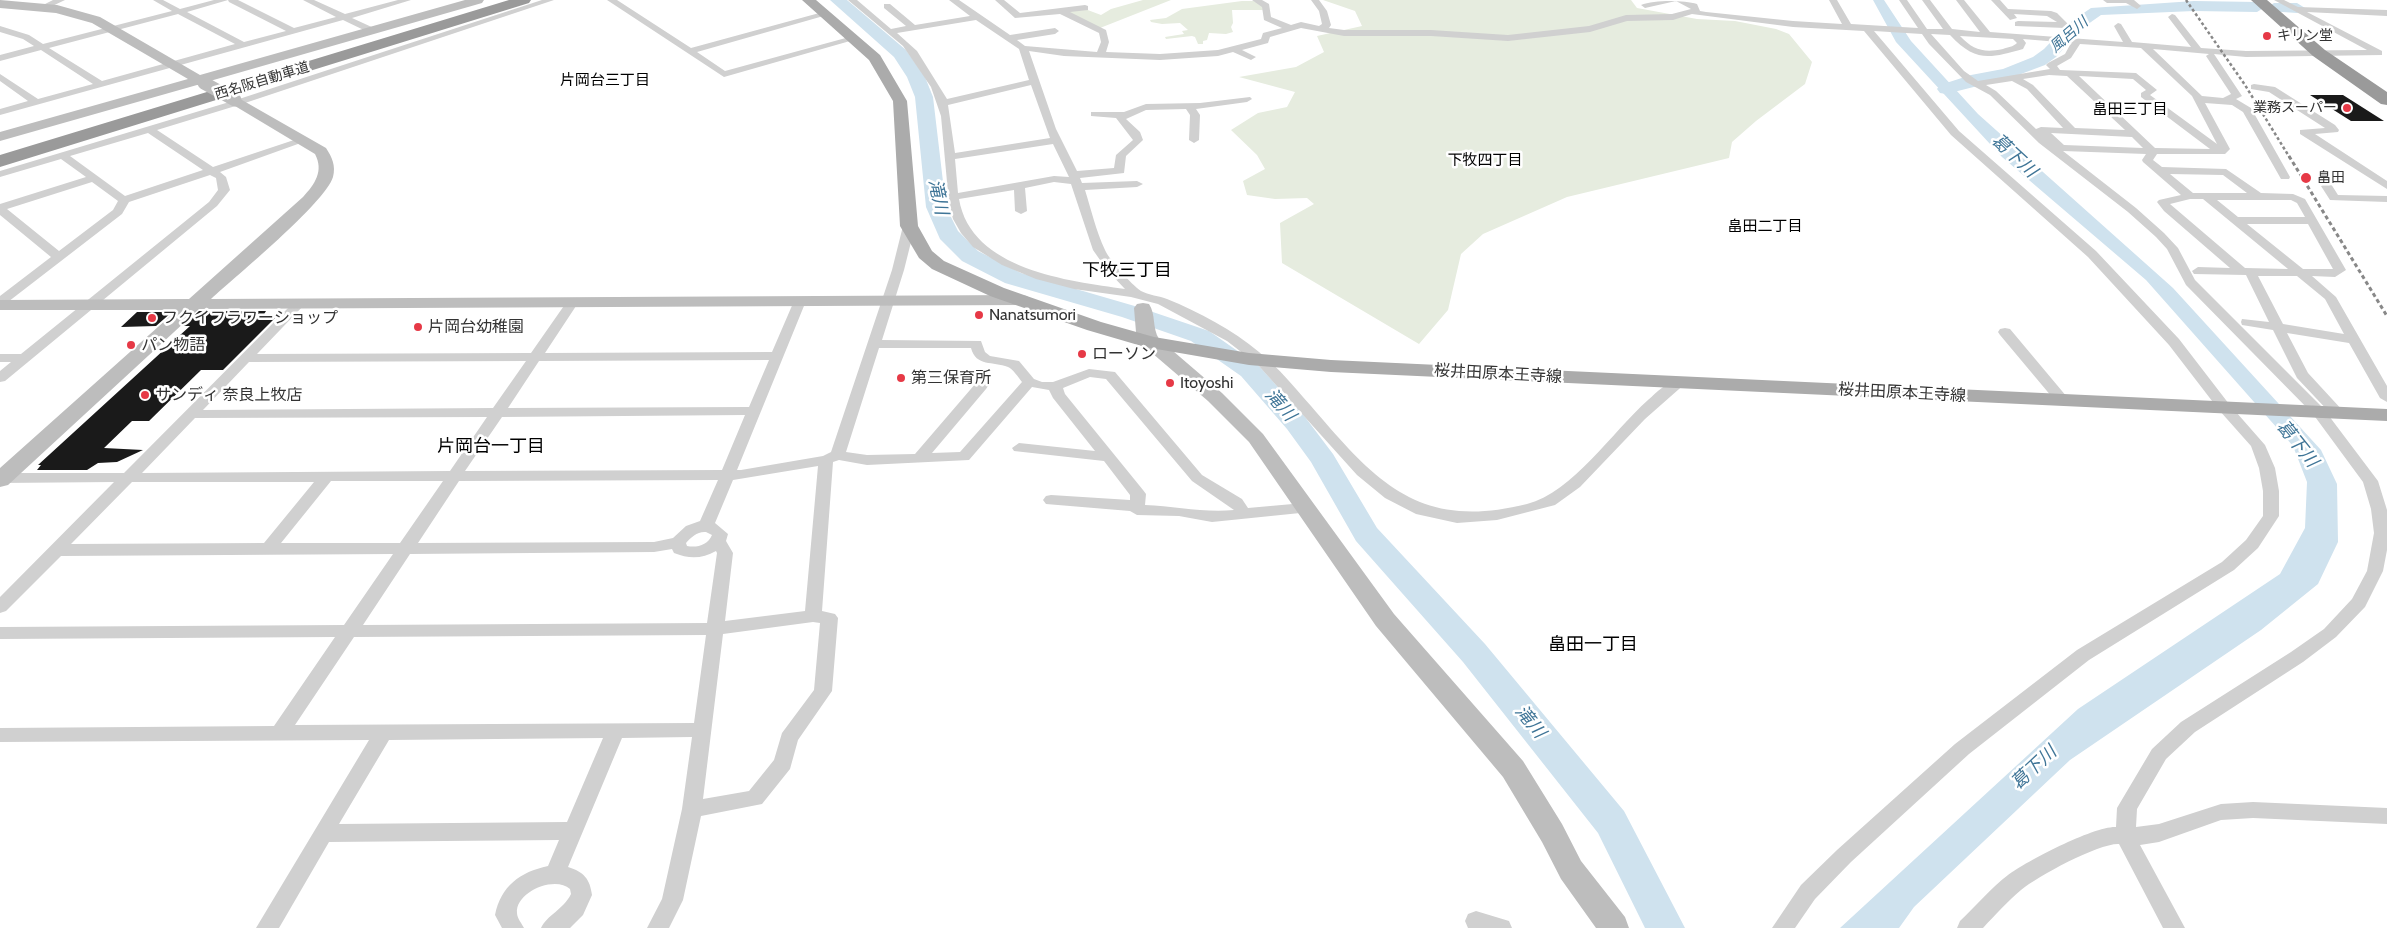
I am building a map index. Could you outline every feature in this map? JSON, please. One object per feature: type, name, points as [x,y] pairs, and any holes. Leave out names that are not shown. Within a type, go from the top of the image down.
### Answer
[{"type":"highway","name":"西名阪自動車道","points":[[0,156],[509,0]]},
{"type":"highway","name":"西名阪自動車道","points":[[0,161],[524,0]]},
{"type":"highway","points":[[2258,0],[2319,53],[2387,100]]},
{"type":"main road","name":"桜井田原本王寺線","points":[[808,0],[823,15],[875,58],[900,101],[909,226],[925,254],[938,265],[968,281],[1094,326],[1148,338],[1187,350],[1255,360],[2387,415]]},
{"type":"street","points":[[43,7],[61,0]]},
{"type":"street","points":[[157,0],[243,45]]},
{"type":"street","points":[[0,58],[224,0]]},
{"type":"street","points":[[232,0],[293,31]]},
{"type":"street","points":[[307,0],[373,31]]},
{"type":"street","points":[[384,0],[393,4]]},
{"type":"street","points":[[0,112],[407,0]]},
{"type":"street","points":[[0,137],[201,82],[478,0]]},
{"type":"street","points":[[0,174],[149,129],[550,0]]},
{"type":"street","points":[[611,0],[724,74],[853,39]]},
{"type":"street","points":[[852,0],[910,49],[943,103],[950,144],[954,198],[964,230],[982,248],[1025,270],[1067,283],[1140,301],[1168,303],[1234,342],[1255,360],[1334,444],[1369,478],[1407,503],[1424,511],[1461,519],[1480,519],[1525,510],[1559,496],[1576,483],[1660,396],[1680,382]]},
{"type":"street","points":[[953,0],[1023,48],[1100,55],[1160,57],[1218,53],[1265,41],[1266,35],[1288,27],[1302,25],[1344,33],[1431,33],[1508,38],[1590,29],[1626,18],[1673,17],[1694,12],[1721,16],[1759,17],[1793,24],[2032,37],[2257,55],[2382,53]]},
{"type":"street","points":[[999,0],[1018,16],[1085,8]]},
{"type":"street","points":[[1256,0],[1266,6],[1267,18],[1288,27]]},
{"type":"street","points":[[1315,0],[1323,10],[1327,25],[1321,28]]},
{"type":"street","points":[[1645,5],[1673,0]]},
{"type":"street","points":[[1680,0],[1694,6],[1696,8],[1694,12]]},
{"type":"street","points":[[1833,0],[1847,26]]},
{"type":"street","points":[[1903,0],[1932,42],[1960,73],[1993,93],[2043,141],[2145,221],[2172,248],[2190,282],[2328,411]]},
{"type":"street","points":[[1926,0],[1950,32],[1977,55],[1985,56],[2020,47],[2022,43],[2015,36]]},
{"type":"street","points":[[1960,0],[1987,34]]},
{"type":"street","points":[[1995,0],[2032,37]]},
{"type":"street","points":[[2107,0],[2128,0],[2137,6]]},
{"type":"street","points":[[2278,0],[2382,53]]},
{"type":"street","points":[[0,4],[43,7],[80,14],[112,29],[304,140],[325,157],[327,170],[322,184],[309,200],[1,479]]},
{"type":"street","points":[[887,6],[913,28]]},
{"type":"street","points":[[2294,8],[2387,13]]},
{"type":"street","points":[[1061,11],[1102,32],[1105,42],[1100,55]]},
{"type":"street","points":[[2006,11],[2054,15],[2065,25],[2018,24]]},
{"type":"street","points":[[690,51],[823,15]]},
{"type":"street","points":[[889,32],[977,17]]},
{"type":"street","points":[[2172,17],[2198,50]]},
{"type":"street","points":[[2118,26],[2130,46]]},
{"type":"street","points":[[1783,928],[1808,892],[1844,856],[1962,749],[2083,655],[2228,566],[2252,544],[2271,516],[2272,491],[2267,468],[2258,445],[2224,407],[2174,342],[2113,275],[1955,133],[1866,27]]},
{"type":"street","points":[[0,29],[20,34],[100,84]]},
{"type":"street","points":[[1009,38],[1055,31]]},
{"type":"street","points":[[2058,73],[2051,65],[2068,56],[2077,41]]},
{"type":"street","points":[[2136,134],[2042,130],[2061,148],[2221,152],[2225,149],[2198,99],[2146,47]]},
{"type":"street","points":[[1023,48],[1056,140],[1076,181],[1104,259],[1140,301],[1148,338],[1247,428],[1288,482],[1304,508],[1385,620],[1513,769],[1543,818],[1571,870],[1610,928]]},
{"type":"street","points":[[1234,49],[1251,57]]},
{"type":"street","points":[[2211,56],[2237,96],[2228,98],[2246,110],[2285,177]]},
{"type":"street","points":[[1976,84],[2041,72],[2136,76],[2152,90],[2144,95],[2221,152]]},
{"type":"street","points":[[2071,74],[2152,151],[2152,157],[2147,160],[2190,196]]},
{"type":"street","points":[[0,77],[36,102]]},
{"type":"street","points":[[2014,78],[2030,87],[2073,132]]},
{"type":"street","points":[[943,103],[1035,81]]},
{"type":"street","points":[[2254,88],[2272,89],[2332,128],[2334,130],[2304,132],[2387,186]]},
{"type":"street","points":[[1076,181],[1120,171],[1118,158],[1120,154],[1138,140],[1136,134],[1120,119],[1136,108],[1159,104],[1190,106],[1247,99]]},
{"type":"street","points":[[2198,99],[2235,102]]},
{"type":"street","points":[[1190,106],[1195,115],[1194,140]]},
{"type":"street","points":[[1095,114],[1125,114]]},
{"type":"street","points":[[0,378],[220,197],[224,190],[224,183],[221,177],[149,129]]},
{"type":"street","points":[[0,304],[118,212],[124,200],[304,140]]},
{"type":"street","points":[[950,157],[1056,140]]},
{"type":"street","points":[[62,155],[124,200]]},
{"type":"street","points":[[2160,170],[2226,172],[2259,197]]},
{"type":"street","points":[[0,208],[94,178]]},
{"type":"street","points":[[954,198],[1054,179],[1137,184]]},
{"type":"street","points":[[1019,186],[1021,211]]},
{"type":"street","points":[[2327,186],[2334,198],[2387,199]]},
{"type":"street","points":[[2174,928],[2141,870],[2126,835],[2127,808],[2159,754],[2188,727],[2297,657],[2330,633],[2359,603],[2375,571],[2382,533],[2379,509],[2370,481],[2328,411],[2302,376],[2278,327],[2246,272],[2168,209],[2163,202],[2190,196],[2293,197],[2301,201],[2340,270],[2335,273],[2246,272],[2198,272]]},
{"type":"street","points":[[2206,196],[2330,296],[2387,398]]},
{"type":"street","points":[[0,208],[59,257]]},
{"type":"street","points":[[2236,220],[2311,221]]},
{"type":"street","points":[[812,616],[832,457],[874,344],[898,270],[909,226]]},
{"type":"street","points":[[0,304],[1021,300]]},
{"type":"street","points":[[706,526],[800,302]]},
{"type":"street","points":[[279,734],[572,303]]},
{"type":"street","points":[[0,607],[298,304]]},
{"type":"street","points":[[2247,322],[2355,340]]},
{"type":"street","points":[[2005,332],[2062,400]]},
{"type":"street","points":[[874,344],[976,344],[979,354],[986,358],[1014,364],[1030,382],[1041,386],[1055,386],[1089,373],[1110,375],[1197,478],[1237,503],[1245,515]]},
{"type":"street","points":[[245,358],[777,356]]},
{"type":"street","points":[[0,358],[24,358]]},
{"type":"street","points":[[1,479],[454,475],[741,475],[832,457],[867,460],[964,457],[1030,382]]},
{"type":"street","points":[[920,458],[982,386]]},
{"type":"street","points":[[1055,386],[1058,395],[1138,494],[1137,510],[1179,511],[1212,517],[1304,508]]},
{"type":"street","points":[[189,414],[753,411]]},
{"type":"street","points":[[1019,448],[1108,457]]},
{"type":"street","points":[[268,549],[327,476]]},
{"type":"street","points":[[1051,500],[1137,506]]},
{"type":"street","points":[[706,526],[715,528],[720,534],[718,541],[710,548],[694,553],[680,549],[678,542],[682,534],[706,526]]},
{"type":"street","points":[[658,928],[672,900],[692,809],[725,553],[718,541]]},
{"type":"street","points":[[57,550],[654,547],[678,542]]},
{"type":"street","points":[[0,633],[715,630],[812,616],[829,618],[823,691],[789,738],[784,764],[755,798],[692,809]]},
{"type":"street","points":[[0,735],[701,730]]},
{"type":"street","points":[[556,872],[615,731]]},
{"type":"street","points":[[266,928],[383,733]]},
{"type":"street","points":[[1968,928],[2015,882],[2081,845],[2109,834],[2141,836],[2159,833],[2221,812],[2253,810],[2387,816]]},
{"type":"street","points":[[323,832],[573,831]]},
{"type":"street","points":[[511,928],[506,915],[510,900],[522,886],[538,876],[556,872],[569,875],[578,882],[580,892],[577,905],[568,917],[555,928]]},
{"type":"street","points":[[1476,921],[1501,928]]},
{"type":"shaded area","points":[[1143,0],[1171,0],[1100,28],[1065,12],[1085,9],[1101,15],[1111,9]]},
{"type":"shaded area","points":[[1323,0],[1631,0],[1637,8],[1697,19],[1735,21],[1776,29],[1789,34],[1812,62],[1805,84],[1756,121],[1732,142],[1729,158],[1567,197],[1483,234],[1461,254],[1448,310],[1419,344],[1282,263],[1280,223],[1314,204],[1307,198],[1275,199],[1247,195],[1243,181],[1265,169],[1257,155],[1231,130],[1258,113],[1287,107],[1295,92],[1239,77],[1296,67],[1324,52],[1317,36],[1362,26],[1355,11]]},
{"type":"shaded area","points":[[1254,1],[1262,5],[1263,10],[1232,10],[1233,23],[1231,27],[1233,32],[1226,34],[1209,33],[1207,40],[1203,41],[1203,44],[1198,44],[1195,37],[1192,36],[1166,39],[1165,37],[1184,34],[1182,31],[1188,30],[1180,23],[1162,24],[1151,22],[1150,20],[1166,18],[1182,9]]},
{"type":"water","name":"葛下川","points":[[1873,0],[1884,0],[1911,41],[1978,114],[2173,288],[2321,450],[2337,484],[2338,542],[2318,584],[2261,630],[2070,760],[1914,907],[1899,928],[1840,928],[2078,709],[2280,574],[2305,528],[2307,482],[2293,446],[2146,280],[2002,157],[1896,42]]},
{"type":"building","name":"業務スーパー","points":[[2310,95],[2343,95],[2384,121],[2351,121]]},
{"type":"building","name":"サンディ 奈良上牧店","points":[[199,311],[266,311],[263,316],[275,318],[223,370],[201,370],[149,421],[132,421],[104,448],[143,450],[117,462],[98,463],[87,470],[37,470],[41,465],[38,465],[190,326],[183,326]]},
{"type":"building","name":"フクイフラワーショップ","points":[[137,312],[172,312],[156,326],[121,327]]},
{"type":"waterway","name":"滝川","points":[[838,0],[900,54],[916,77],[924,97],[936,207],[948,234],[970,256],[1013,278],[1130,312],[1200,336],[1250,371],[1296,423],[1323,460],[1366,534],[1474,653],[1611,822],[1665,928]]},
{"type":"waterway","name":"風呂川","points":[[1946,89],[1977,79],[2007,73],[2039,61],[2050,53],[2075,26],[2097,11],[2194,6],[2257,7]]},
{"type":"waterway","name":"風呂川","points":[[2274,8],[2297,8]]},
{"type":"railway","points":[[2186,0],[2245,85],[2290,158]]},
{"type":"railway","points":[[2289,156],[2387,316]]},
{"type":"place","name":"キリン堂","points":[[2267,36]]},
{"type":"place","name":"業務スーパー","points":[[2347,108]]},
{"type":"place","name":"畠田","points":[[2306,178]]},
{"type":"place","name":"Nanatsumori","points":[[979,315]]},
{"type":"place","name":"フクイフラワーショップ","points":[[152,318]]},
{"type":"place","name":"片岡台幼稚園","points":[[418,327]]},
{"type":"place","name":"パン物語","points":[[131,345]]},
{"type":"place","name":"ローソン","points":[[1082,354]]},
{"type":"place","name":"第三保育所","points":[[901,378]]},
{"type":"place","name":"Itoyoshi","points":[[1170,383]]},
{"type":"place","name":"サンディ 奈良上牧店","points":[[145,395]]},
{"type":"district","name":"片岡台三丁目","points":[[605,81]]},
{"type":"district","name":"畠田三丁目","points":[[2130,110]]},
{"type":"district","name":"下牧四丁目","points":[[1485,161]]},
{"type":"district","name":"畠田二丁目","points":[[1765,227]]},
{"type":"district","name":"下牧三丁目","points":[[1127,271]]},
{"type":"district","name":"片岡台一丁目","points":[[491,447]]},
{"type":"district","name":"畠田一丁目","points":[[1593,645]]}]
